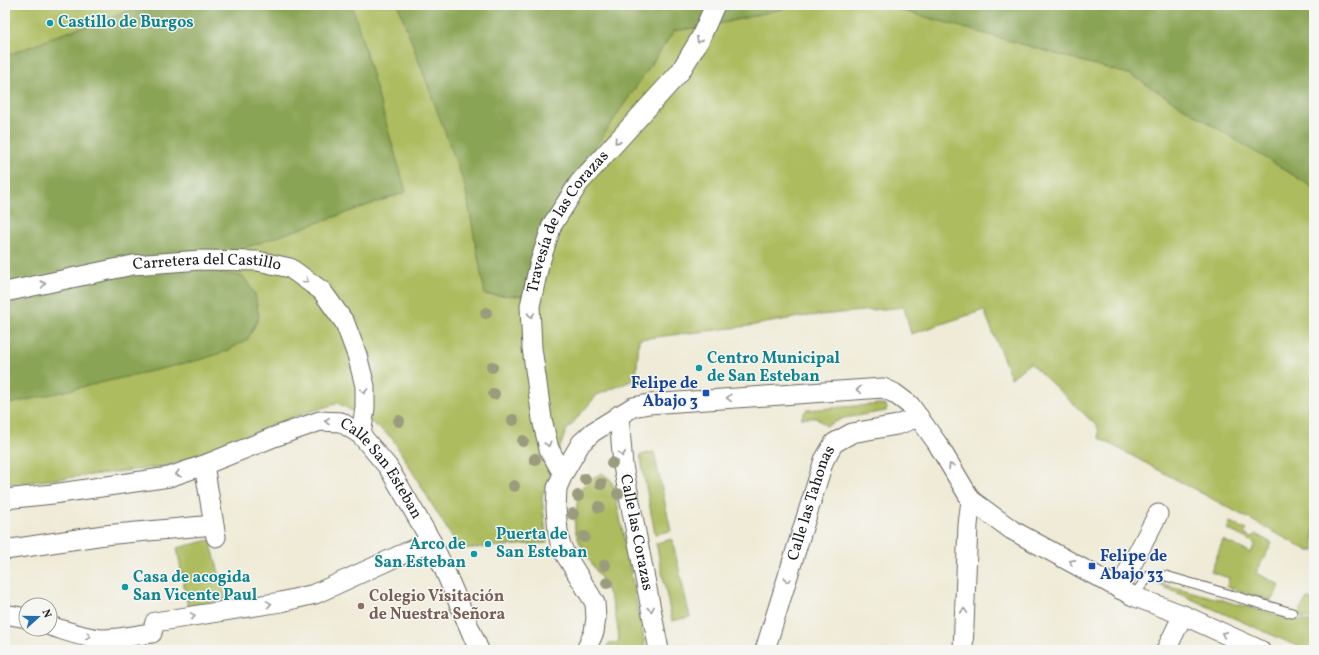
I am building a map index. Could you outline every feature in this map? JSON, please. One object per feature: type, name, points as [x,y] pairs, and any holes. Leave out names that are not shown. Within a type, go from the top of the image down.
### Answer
[{"type":"street","name":"Travesía de las Corazas","points":[[563,474],[550,449],[542,419],[532,348],[530,306],[552,225],[579,183],[680,72],[700,39],[715,5]]},
{"type":"street","name":"Carretera del Castillo","points":[[5,292],[133,265],[201,260],[258,261],[290,268],[322,291],[345,323],[357,355],[365,386],[361,435]]},
{"type":"street","points":[[586,650],[594,632],[596,618],[595,603],[565,554],[560,543],[556,508],[557,488],[563,474],[581,443],[593,432],[619,415],[633,408],[649,404],[883,388],[910,405],[937,443],[971,500],[1012,530],[1126,592],[1260,650]]},
{"type":"street","name":"Calle las Corazas","points":[[619,415],[623,466],[660,650]]},
{"type":"street","name":"Calle las Tahonas","points":[[765,650],[824,460],[834,443],[852,433],[897,425],[919,417]]},
{"type":"street","name":"Calle San Esteban","points":[[5,499],[61,493],[169,477],[320,421],[341,422],[361,435],[388,467],[431,541],[479,650]]},
{"type":"street","points":[[5,550],[113,538],[215,531],[204,465]]},
{"type":"street","points":[[963,650],[968,525],[971,500]]},
{"type":"street","points":[[1126,592],[1158,514]]},
{"type":"street","points":[[58,628],[100,639],[152,633],[155,622],[281,602],[315,594],[431,541]]},
{"type":"street","points":[[5,614],[18,616]]},
{"type":"street","points":[[1166,650],[1182,615]]},
{"type":"lane","points":[[1126,592],[1150,575],[1166,576],[1292,614]]},
{"type":"green space","points":[[5,5],[1314,5],[1314,551],[1309,551],[1099,438],[1098,427],[1030,363],[1011,378],[984,310],[911,334],[904,307],[799,317],[749,326],[639,339],[636,379],[597,395],[566,431],[542,497],[547,543],[459,549],[392,438],[370,421],[338,403],[291,418],[169,466],[5,485]]},
{"type":"green space","points":[[138,5],[352,5],[406,192],[242,249],[219,273],[243,276],[255,294],[259,317],[248,339],[227,351],[203,359],[5,405],[5,56],[50,38],[138,8]]},
{"type":"green space","points":[[398,5],[799,5],[715,25],[674,31],[542,225],[524,296],[485,295],[465,186]]},
{"type":"green space","points":[[883,5],[1314,5],[1314,188],[1131,75]]},
{"type":"green space","points":[[879,404],[887,407],[886,411],[844,418],[826,426],[817,418],[801,418],[806,410]]},
{"type":"green space","points":[[654,452],[671,531],[655,534],[640,455]]},
{"type":"green space","points":[[602,473],[610,479],[614,487],[646,650],[605,650],[609,643],[619,642],[614,610],[606,588],[580,543],[575,529],[579,490],[592,478]]},
{"type":"green space","points":[[1230,522],[1247,530],[1244,534],[1252,538],[1255,534],[1272,543],[1256,573],[1280,585],[1271,601],[1227,587],[1229,578],[1211,572],[1223,540],[1251,553],[1255,543],[1227,529]]},
{"type":"green space","points":[[672,539],[690,617],[672,621],[656,543]]},
{"type":"green space","points":[[210,540],[226,599],[188,607],[177,548]]},
{"type":"green space","points":[[1148,580],[1292,619],[1314,623],[1314,650],[1306,650]]},
{"type":"green space","points":[[1307,598],[1314,602],[1314,620],[1297,617]]},
{"type":"place","name":"Castillo de Burgos","points":[[50,23]]},
{"type":"place","name":"Centro Municipal de San Esteban","points":[[699,368]]},
{"type":"place","name":"Felipe de Abajo 3","points":[[706,393]]},
{"type":"place","name":"Puerta de San Esteban","points":[[488,544]]},
{"type":"place","name":"Arco de San Esteban","points":[[474,554]]},
{"type":"place","name":"Felipe de Abajo 33","points":[[1092,566]]},
{"type":"place","name":"Casa de acogida San Vicente Paul","points":[[125,587]]},
{"type":"place","name":"Colegio Visitación de Nuestra Señora","points":[[361,606]]}]
